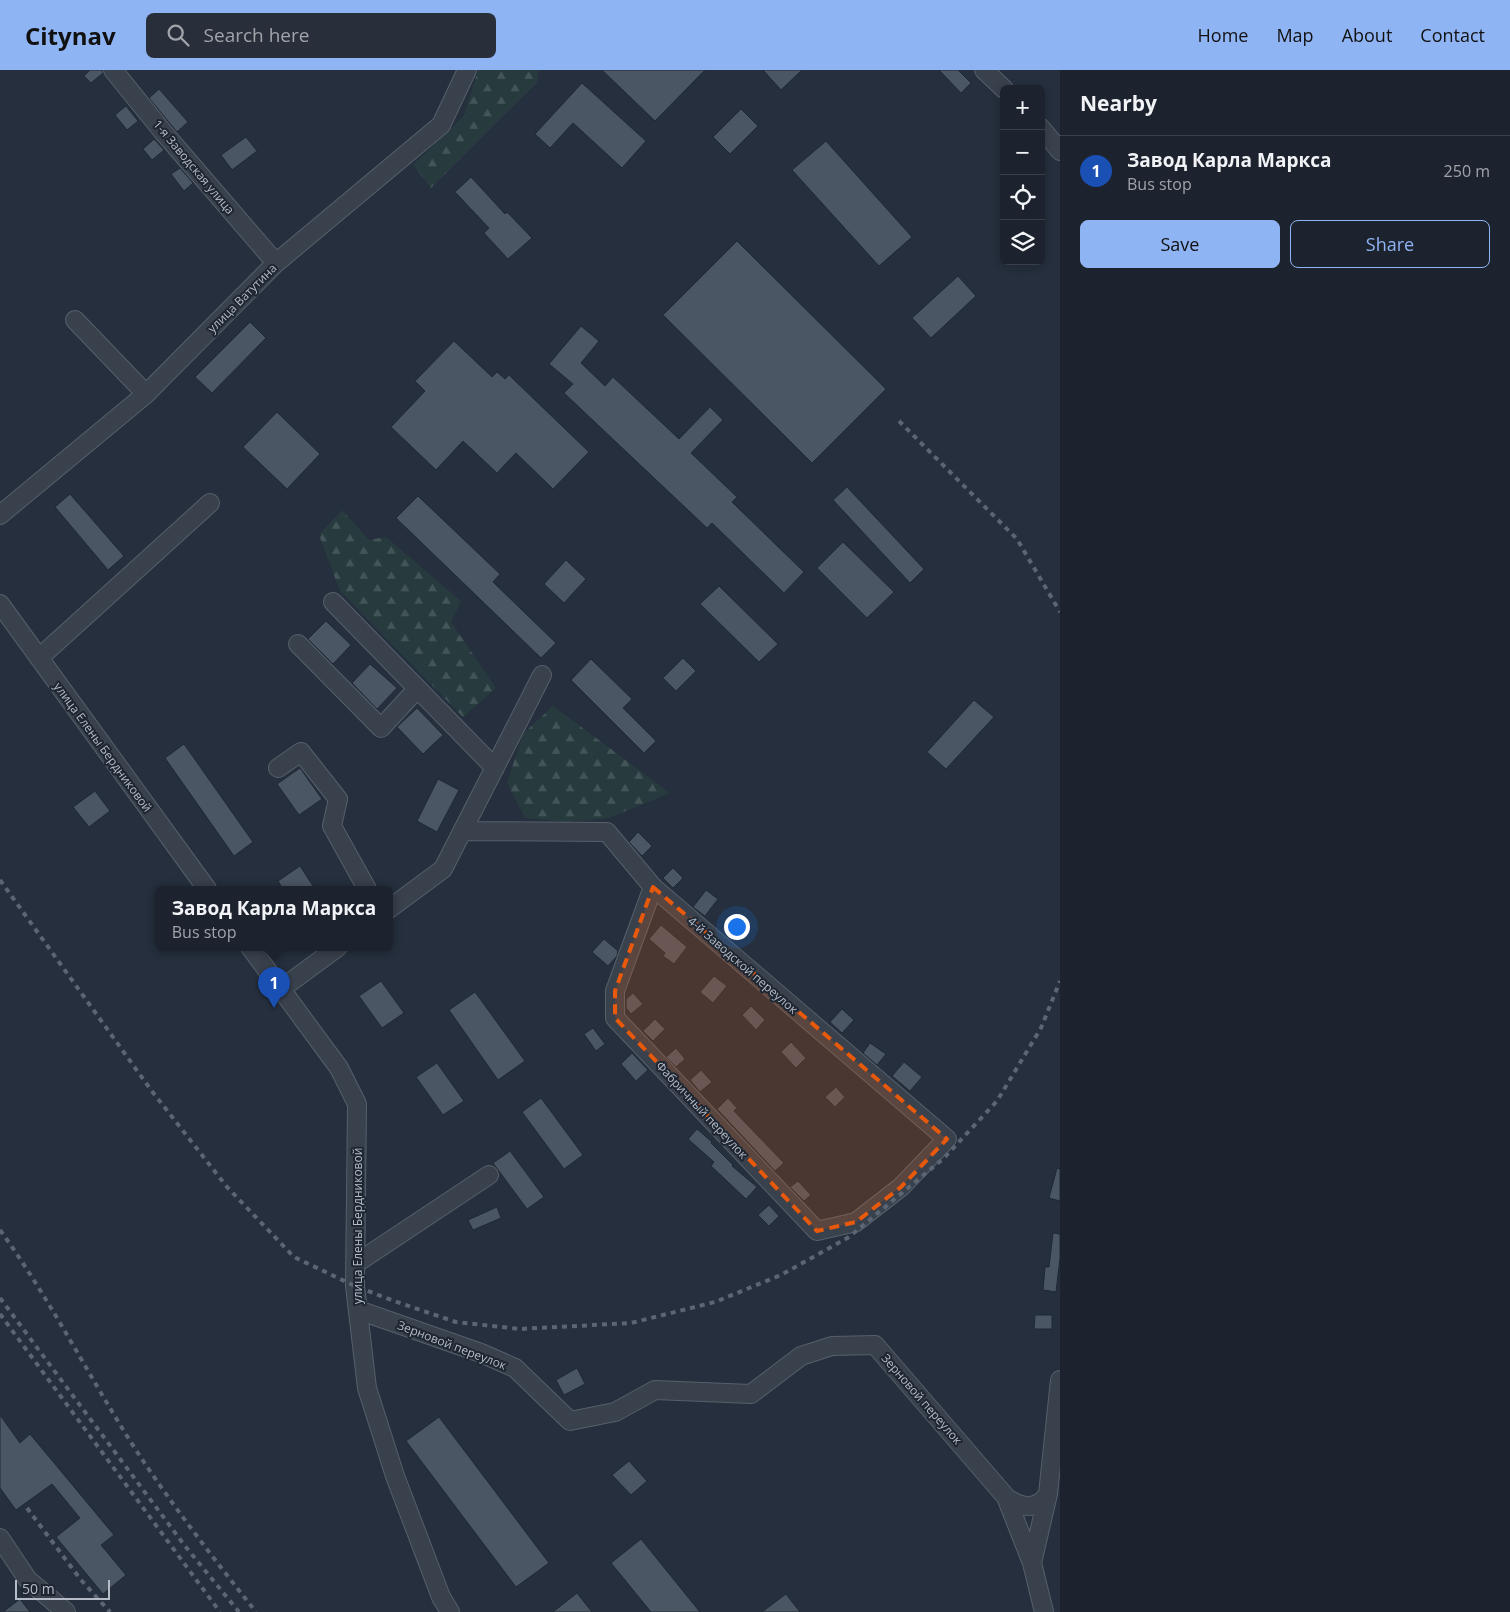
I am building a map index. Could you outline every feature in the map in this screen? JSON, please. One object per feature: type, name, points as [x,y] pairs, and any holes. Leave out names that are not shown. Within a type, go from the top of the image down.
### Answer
[{"type":"street","name":"1-я Заводская улица","points":[[113,70],[164,133],[276,263]]},
{"type":"street","name":"улица Ватутина","points":[[0,515],[146,394],[276,263],[442,125],[467,70]]},
{"type":"street","points":[[984,70],[1000,86]]},
{"type":"street","points":[[1043,130],[1060,151]]},
{"type":"street","points":[[75,320],[146,394]]},
{"type":"street","points":[[39,658],[210,503]]},
{"type":"street","points":[[333,602],[495,768]]},
{"type":"street","name":"улица Елены Бердниковой","points":[[0,604],[206,886]]},
{"type":"street","points":[[298,644],[381,728],[417,689]]},
{"type":"street","points":[[393,906],[443,868],[542,675]]},
{"type":"street","points":[[278,768],[301,752],[338,799],[332,826],[365,886]]},
{"type":"street","name":"4-й Заводской переулок","points":[[463,830],[607,832],[653,887],[947,1140],[900,1187]]},
{"type":"street","name":"Фабричный переулок","points":[[653,887],[615,991],[615,1018],[817,1231],[856,1222],[900,1187]]},
{"type":"street","name":"улица Елены Бердниковой","points":[[253,951],[339,1068],[357,1104],[355,1286],[367,1388],[395,1476],[441,1597],[450,1612]]},
{"type":"street","points":[[281,989],[333,951]]},
{"type":"street","points":[[355,1264],[489,1175]]},
{"type":"street","name":"Зерновой переулок","points":[[358,1310],[515,1368],[570,1421],[615,1412],[655,1390],[751,1394],[801,1356],[832,1346],[875,1345],[1006,1497],[1032,1563],[1044,1612]]},
{"type":"street","points":[[1032,1563],[1056,1456],[1060,1380]]},
{"type":"street","points":[[1006,1497],[1019,1506],[1037,1505],[1043,1502],[1048,1494]]},
{"type":"street","points":[[0,1538],[28,1580],[66,1612]]},
{"type":"highlighted area","points":[[653,887],[859,1064],[947,1139],[901,1187],[856,1222],[817,1231],[615,1018],[615,991]]},
{"type":"green space","points":[[478,70],[539,70],[537,83],[431,188],[413,165],[464,116]]},
{"type":"green space","points":[[342,510],[369,540],[386,537],[461,601],[451,622],[496,688],[463,717],[340,591],[319,535]]},
{"type":"green space","points":[[553,706],[670,793],[609,818],[566,822],[525,818],[507,783],[523,734]]},
{"type":"building","points":[[90,70],[103,70],[103,73],[91,83],[84,76]]},
{"type":"building","points":[[602,70],[705,70],[655,121]]},
{"type":"building","points":[[763,70],[802,70],[781,90]]},
{"type":"building","points":[[939,70],[958,70],[971,83],[961,93]]},
{"type":"building","points":[[582,83],[646,141],[622,168],[573,123],[550,148],[535,134]]},
{"type":"building","points":[[159,89],[188,122],[177,132],[149,98]]},
{"type":"building","points":[[126,106],[138,121],[127,130],[115,115]]},
{"type":"building","points":[[741,109],[758,126],[730,154],[713,137]]},
{"type":"building","points":[[246,137],[257,151],[232,170],[221,155]]},
{"type":"building","points":[[154,139],[164,150],[152,160],[143,149]]},
{"type":"building","points":[[826,141],[912,237],[879,266],[792,170]]},
{"type":"building","points":[[180,168],[193,183],[184,191],[171,174]]},
{"type":"building","points":[[471,177],[505,214],[507,212],[532,238],[508,259],[484,233],[489,228],[455,192]]},
{"type":"building","points":[[737,241],[886,389],[812,463],[663,315]]},
{"type":"building","points":[[958,276],[976,296],[931,338],[912,318]]},
{"type":"building","points":[[250,322],[266,338],[212,393],[195,377]]},
{"type":"building","points":[[581,326],[599,341],[581,363],[605,386],[613,377],[679,439],[710,407],[723,420],[691,453],[737,497],[732,502],[804,572],[784,593],[712,523],[707,528],[564,393],[573,384],[549,364]]},
{"type":"building","points":[[454,341],[492,377],[497,372],[505,379],[509,375],[589,452],[553,489],[516,453],[497,473],[463,441],[436,470],[391,427],[425,391],[415,381]]},
{"type":"building","points":[[277,412],[320,454],[287,489],[243,447]]},
{"type":"building","points":[[847,487],[924,569],[910,583],[833,500]]},
{"type":"building","points":[[70,494],[124,556],[108,570],[55,507]]},
{"type":"building","points":[[418,496],[500,574],[493,582],[556,643],[541,658],[396,518]]},
{"type":"building","points":[[843,542],[894,592],[867,618],[817,568]]},
{"type":"building","points":[[566,560],[586,579],[564,603],[544,584]]},
{"type":"building","points":[[719,586],[778,644],[759,662],[700,604]]},
{"type":"building","points":[[326,621],[351,645],[333,664],[308,639]]},
{"type":"building","points":[[683,658],[696,671],[676,691],[663,678]]},
{"type":"building","points":[[591,659],[632,699],[623,708],[656,741],[644,753],[571,680]]},
{"type":"building","points":[[370,664],[397,688],[377,709],[352,683]]},
{"type":"building","points":[[974,700],[994,717],[946,769],[927,752]]},
{"type":"building","points":[[417,708],[443,735],[423,754],[397,727]]},
{"type":"building","points":[[184,744],[253,842],[234,856],[165,758]]},
{"type":"building","points":[[300,768],[322,799],[299,815],[277,784]]},
{"type":"building","points":[[438,779],[459,790],[437,832],[417,821]]},
{"type":"building","points":[[95,791],[110,811],[89,827],[73,807]]},
{"type":"building","points":[[638,832],[652,846],[642,856],[629,842]]},
{"type":"building","points":[[300,866],[313,886],[281,886],[278,881]]},
{"type":"building","points":[[673,868],[683,878],[673,888],[663,878]]},
{"type":"building","points":[[706,890],[718,899],[705,916],[693,907]]},
{"type":"building","points":[[661,925],[687,947],[674,964],[663,956],[665,953],[649,939]]},
{"type":"building","points":[[604,939],[618,951],[617,956],[608,966],[592,952]]},
{"type":"building","points":[[714,976],[727,986],[713,1003],[700,992]]},
{"type":"building","points":[[381,981],[404,1013],[382,1028],[359,996]]},
{"type":"building","points":[[475,992],[525,1061],[498,1080],[449,1010]]},
{"type":"building","points":[[633,993],[643,1004],[631,1014],[626,1008],[626,999]]},
{"type":"building","points":[[751,1006],[765,1020],[756,1030],[742,1015]]},
{"type":"building","points":[[842,1009],[854,1020],[842,1033],[830,1022]]},
{"type":"building","points":[[655,1019],[665,1029],[653,1041],[643,1031]]},
{"type":"building","points":[[593,1028],[605,1044],[596,1051],[584,1034]]},
{"type":"building","points":[[791,1042],[806,1058],[796,1068],[781,1052]]},
{"type":"building","points":[[870,1043],[886,1054],[877,1065],[863,1053]]},
{"type":"building","points":[[676,1048],[685,1059],[676,1067],[666,1057]]},
{"type":"building","points":[[632,1053],[648,1070],[636,1081],[621,1064]]},
{"type":"building","points":[[904,1062],[922,1077],[910,1091],[892,1076]]},
{"type":"building","points":[[437,1063],[464,1101],[443,1115],[416,1077]]},
{"type":"building","points":[[701,1070],[712,1082],[700,1092],[690,1080]]},
{"type":"building","points":[[836,1087],[845,1097],[835,1107],[825,1097]]},
{"type":"building","points":[[541,1098],[583,1155],[564,1169],[522,1112]]},
{"type":"building","points":[[728,1098],[737,1108],[734,1111],[784,1163],[775,1171],[717,1109]]},
{"type":"building","points":[[697,1129],[712,1142],[732,1166],[757,1187],[746,1199],[711,1166],[714,1162],[688,1139]]},
{"type":"building","points":[[510,1151],[544,1197],[527,1209],[493,1163]]},
{"type":"building","points":[[1057,1168],[1060,1169],[1060,1201],[1049,1198]]},
{"type":"building","points":[[798,1181],[811,1195],[804,1201],[790,1187]]},
{"type":"building","points":[[769,1205],[779,1216],[769,1226],[758,1215]]},
{"type":"building","points":[[497,1207],[501,1218],[473,1230],[468,1220]]},
{"type":"building","points":[[1053,1233],[1060,1234],[1060,1258],[1056,1292],[1043,1290],[1045,1267],[1049,1267]]},
{"type":"building","points":[[1035,1315],[1052,1315],[1052,1329],[1034,1329]]},
{"type":"building","points":[[577,1368],[585,1384],[564,1395],[556,1380]]},
{"type":"building","points":[[0,1415],[20,1443],[30,1434],[114,1535],[101,1545],[126,1575],[103,1594],[56,1537],[80,1518],[52,1484],[16,1510],[0,1488]]},
{"type":"building","points":[[439,1417],[549,1563],[516,1587],[406,1441]]},
{"type":"building","points":[[629,1461],[647,1481],[631,1495],[612,1475]]},
{"type":"building","points":[[641,1539],[700,1612],[651,1612],[611,1563]]},
{"type":"building","points":[[577,1593],[592,1612],[553,1612]]},
{"type":"building","points":[[786,1594],[800,1612],[762,1612]]},
{"type":"building","points":[[20,1599],[30,1612],[3,1612]]},
{"type":"railway","points":[[899,421],[1017,539],[1060,612]]},
{"type":"railway","points":[[0,880],[151,1090],[227,1187],[294,1257],[355,1286],[456,1322],[520,1329],[631,1323],[715,1302],[781,1275],[849,1237],[944,1158],[997,1101],[1041,1028],[1060,981]]},
{"type":"railway","points":[[0,1230],[36,1283],[117,1420],[148,1468],[193,1531],[256,1612]]},
{"type":"railway","points":[[0,1298],[185,1546],[239,1612]]},
{"type":"railway","points":[[0,1314],[220,1612]]},
{"type":"railway","points":[[27,1508],[81,1580],[110,1612]]},
{"type":"place","name":"Завод Карла Маркса","points":[[274,1008]]}]
